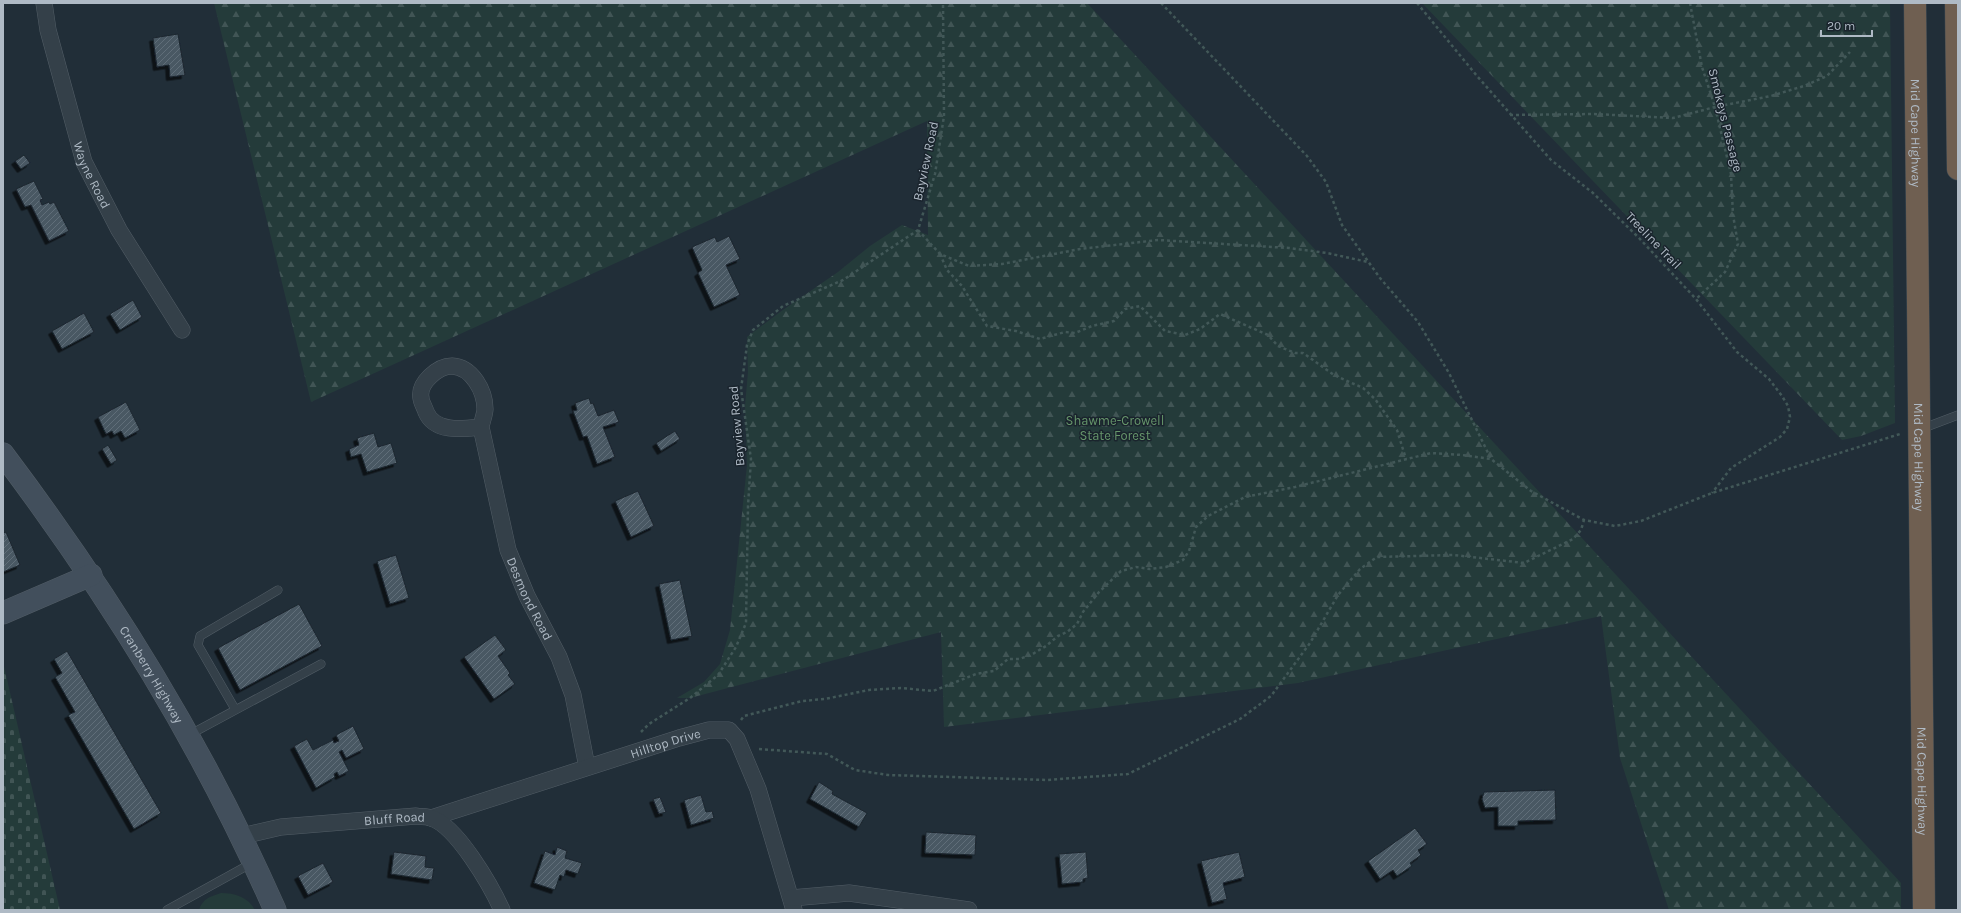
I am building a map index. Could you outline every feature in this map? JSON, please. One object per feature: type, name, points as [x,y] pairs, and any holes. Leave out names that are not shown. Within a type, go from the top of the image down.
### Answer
[{"type":"highway","name":"Mid Cape Highway","points":[[1915,3],[1918,430],[1924,910]]},
{"type":"highway","points":[[1956,3],[1958,169]]},
{"type":"main road","name":"Cranberry Highway","points":[[3,454],[91,575],[159,682],[189,735],[242,836],[275,910]]},
{"type":"main road","points":[[3,613],[91,575]]},
{"type":"street","name":"Wayne Road","points":[[44,3],[48,30],[84,162],[119,230],[182,330]]},
{"type":"street","name":"Desmond Road","points":[[481,427],[457,430],[438,425],[428,415],[420,397],[425,381],[439,370],[452,366],[468,372],[476,379],[485,409],[481,427],[508,550],[527,596],[559,657],[574,695],[587,768]]},
{"type":"street","name":"Hilltop Drive","points":[[432,818],[633,752],[709,730],[729,730],[737,741]]},
{"type":"street","points":[[737,741],[758,789],[792,904],[848,893],[969,910]]},
{"type":"street","name":"Bluff Road","points":[[242,836],[281,827],[416,816],[432,818],[442,824],[470,855],[483,874],[502,910]]},
{"type":"lane","points":[[1918,430],[1958,415]]},
{"type":"lane","points":[[235,709],[198,645],[198,640],[200,636],[278,590]]},
{"type":"lane","points":[[189,735],[321,664]]},
{"type":"lane","points":[[167,910],[254,862]]},
{"type":"path","name":"Bayview Road","points":[[633,752],[637,737],[649,724],[690,698],[718,675],[736,647],[746,623],[748,506],[751,459],[741,389],[747,345],[753,330],[784,306],[844,280],[918,230],[935,174],[944,116],[943,3]]},
{"type":"path","points":[[1161,3],[1307,156],[1326,182],[1342,226],[1368,262],[1418,322],[1450,373],[1491,459],[1531,491],[1584,520],[1615,526],[1641,520],[1712,493],[1918,430]]},
{"type":"path","name":"Treeline Trail","points":[[1417,3],[1510,115],[1551,160],[1594,193],[1639,238],[1696,299],[1737,352],[1776,386],[1788,406],[1790,417],[1787,429],[1780,437],[1731,468],[1712,493]]},
{"type":"path","name":"Smokeys Passage","points":[[1690,3],[1702,67],[1715,107],[1731,174],[1733,215],[1738,244],[1725,272],[1696,299]]},
{"type":"path","points":[[1510,115],[1594,114],[1673,118],[1715,107],[1771,96],[1804,86],[1827,76],[1850,52]]},
{"type":"path","points":[[918,230],[940,254],[947,270],[962,286],[987,326],[1016,331],[1040,339],[1065,332],[1075,333],[1092,326],[1114,321],[1125,309],[1140,306],[1165,331],[1185,335],[1200,328],[1220,314],[1268,335],[1278,346],[1294,353],[1303,353],[1334,375],[1362,388],[1375,399],[1397,430],[1406,459]]},
{"type":"path","points":[[940,254],[969,266],[976,266],[1002,264],[1080,249],[1158,240],[1289,248],[1327,253],[1368,262]]},
{"type":"path","points":[[1491,459],[1431,453],[1295,487],[1245,497],[1208,516],[1196,527],[1189,551],[1183,560],[1166,568],[1150,570],[1136,567],[1121,571],[1099,592],[1083,612],[1077,624],[1031,655],[1019,659],[1008,659],[994,671],[976,674],[933,691],[901,688],[869,690],[825,699],[802,701],[744,716],[737,741],[827,754],[855,770],[888,775],[1047,780],[1128,774],[1240,719],[1271,696],[1310,643],[1338,595],[1360,569],[1377,557],[1454,555],[1524,563],[1573,539],[1580,530],[1584,520]]},
{"type":"green space","name":"Shawme-Crowell State Forest","points":[[214,3],[1087,3],[1901,883],[1901,910],[1669,910],[1620,758],[1601,616],[1298,683],[944,727],[941,632],[690,698],[677,698],[704,682],[720,664],[730,630],[747,465],[745,406],[748,372],[747,337],[838,272],[870,246],[902,225],[928,235],[927,121],[311,402]]},
{"type":"green space","points":[[1422,3],[1890,3],[1895,423],[1861,436],[1842,440]]},
{"type":"green space","points":[[3,662],[60,910],[3,910]]},
{"type":"green space","points":[[221,893],[236,895],[245,899],[255,910],[199,910],[202,903],[210,897]]},
{"type":"building","points":[[178,34],[185,75],[170,77],[169,65],[157,67],[153,38]]},
{"type":"building","points":[[24,155],[30,163],[21,169],[15,161]]},
{"type":"building","points":[[34,181],[43,199],[40,200],[42,205],[49,202],[50,204],[54,202],[69,231],[49,241],[31,205],[25,207],[16,189]]},
{"type":"building","points":[[729,236],[740,259],[726,265],[740,295],[714,307],[698,273],[702,270],[692,247],[715,237],[717,242]]},
{"type":"building","points":[[133,300],[142,317],[120,330],[110,314]]},
{"type":"building","points":[[84,313],[94,332],[62,349],[52,331]]},
{"type":"building","points":[[589,398],[591,404],[593,403],[598,416],[614,410],[619,422],[603,427],[615,457],[597,464],[587,436],[583,437],[573,411],[577,410],[575,403]]},
{"type":"building","points":[[126,402],[140,430],[125,438],[121,431],[114,435],[112,431],[106,434],[98,417]]},
{"type":"building","points":[[675,431],[680,439],[661,451],[656,443]]},
{"type":"building","points":[[374,433],[378,447],[391,443],[397,463],[367,472],[361,454],[351,457],[349,449],[359,445],[357,438]]},
{"type":"building","points":[[108,445],[117,460],[111,464],[102,449]]},
{"type":"building","points":[[638,491],[654,526],[631,537],[615,501]]},
{"type":"building","points":[[6,532],[20,565],[3,572],[3,533]]},
{"type":"building","points":[[396,555],[409,598],[390,604],[377,561]]},
{"type":"building","points":[[680,580],[692,636],[671,640],[659,584]]},
{"type":"building","points":[[299,604],[322,646],[240,690],[218,648]]},
{"type":"building","points":[[495,635],[506,650],[498,656],[510,673],[508,675],[515,684],[494,699],[464,657]]},
{"type":"building","points":[[67,651],[161,813],[134,829],[68,715],[75,712],[55,677],[62,673],[54,659]]},
{"type":"building","points":[[353,726],[364,749],[346,758],[342,750],[339,752],[349,771],[339,776],[337,772],[334,774],[335,777],[316,788],[294,746],[307,739],[313,750],[333,740],[334,743],[339,741],[336,735]]},
{"type":"building","points":[[819,782],[833,791],[832,794],[867,813],[859,827],[810,799]]},
{"type":"building","points":[[1555,790],[1556,820],[1518,821],[1518,826],[1498,826],[1498,807],[1485,808],[1482,799],[1484,792]]},
{"type":"building","points":[[701,795],[706,812],[712,811],[714,818],[691,825],[684,800]]},
{"type":"building","points":[[660,797],[666,812],[659,814],[653,799]]},
{"type":"building","points":[[1415,828],[1427,844],[1418,850],[1421,855],[1410,863],[1412,866],[1397,876],[1393,870],[1380,879],[1368,861]]},
{"type":"building","points":[[926,832],[976,835],[975,855],[925,853]]},
{"type":"building","points":[[557,847],[567,851],[565,858],[582,863],[578,874],[566,870],[564,877],[560,875],[555,890],[534,883],[545,851],[555,855]]},
{"type":"building","points":[[394,852],[426,856],[425,867],[434,868],[432,880],[391,874]]},
{"type":"building","points":[[1086,852],[1088,878],[1083,879],[1083,882],[1062,884],[1059,854]]},
{"type":"building","points":[[1239,852],[1245,877],[1223,883],[1227,899],[1212,903],[1201,861]]},
{"type":"building","points":[[323,863],[333,882],[308,895],[298,876]]}]
